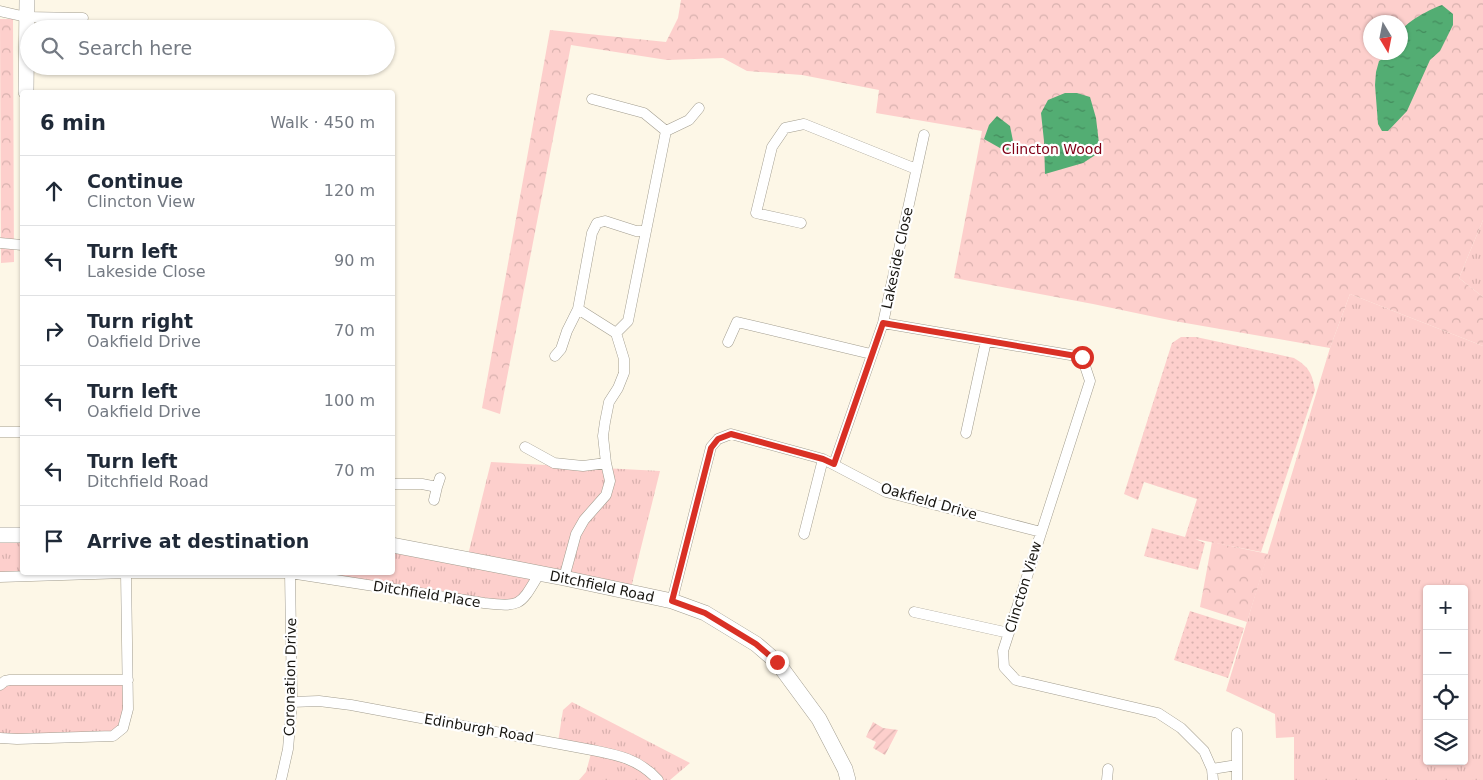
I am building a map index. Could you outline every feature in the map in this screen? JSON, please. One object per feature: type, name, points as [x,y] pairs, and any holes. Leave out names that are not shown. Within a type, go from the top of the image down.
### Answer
[{"type":"street","points":[[26,17],[27,0]]},
{"type":"street","points":[[0,11],[26,17],[83,18]]},
{"type":"street","points":[[26,75],[26,90]]},
{"type":"street","points":[[592,98],[644,113],[666,132]]},
{"type":"street","points":[[666,132],[689,120],[700,108]]},
{"type":"street","points":[[801,223],[756,212],[772,146],[785,128],[804,124],[916,169]]},
{"type":"street","points":[[616,333],[628,321],[666,132]]},
{"type":"street","name":"Lakeside Close","points":[[834,464],[883,323],[924,135]]},
{"type":"street","points":[[555,356],[561,349],[567,331],[578,309],[592,233],[596,223],[605,222],[636,231],[646,231]]},
{"type":"street","points":[[0,244],[20,245]]},
{"type":"street","points":[[564,578],[576,534],[584,520],[606,495],[610,480],[603,436],[605,422],[609,402],[618,388],[624,373],[624,359],[616,333],[578,309]]},
{"type":"street","points":[[728,342],[736,322],[871,354]]},
{"type":"street","name":"Clincton View","points":[[883,323],[1082,357],[1090,381],[1009,633],[1004,651],[1004,666],[1016,680],[1158,712],[1181,728],[1204,750],[1212,769],[1213,780]]},
{"type":"street","points":[[966,433],[986,341]]},
{"type":"street","points":[[0,432],[20,432]]},
{"type":"street","name":"Oakfield Drive","points":[[672,601],[711,448],[718,439],[731,434],[823,459],[886,492],[1040,532]]},
{"type":"street","points":[[525,447],[554,463],[583,466],[606,463]]},
{"type":"street","points":[[804,534],[823,459]]},
{"type":"street","points":[[395,484],[439,482],[434,500]]},
{"type":"street","points":[[0,535],[20,535]]},
{"type":"street","name":"Ditchfield Road","points":[[395,545],[672,601],[705,613],[756,644],[777,662],[819,718],[845,770],[848,780]]},
{"type":"street","name":"Ditchfield Place","points":[[303,575],[509,606],[519,603],[528,593],[539,574]]},
{"type":"street","name":"Ditchfield Place","points":[[0,576],[42,575]]},
{"type":"street","points":[[0,738],[113,736],[123,728],[128,709],[126,575]]},
{"type":"street","name":"Coronation Drive","points":[[281,780],[288,749],[292,702],[290,575]]},
{"type":"street","points":[[914,612],[1009,633]]},
{"type":"street","points":[[0,685],[10,680],[128,680]]},
{"type":"street","name":"Edinburgh Road","points":[[292,702],[327,702],[351,705],[627,757],[658,780]]},
{"type":"street","points":[[1237,733],[1237,780]]},
{"type":"street","points":[[1212,769],[1237,765]]},
{"type":"green space","name":"Clincton Wood","points":[[681,0],[1483,0],[1483,220],[1459,278],[1483,297],[1483,346],[1350,294],[1330,348],[1174,321],[954,278],[982,131],[876,113],[879,90],[802,75],[747,71],[723,58],[667,60],[571,45],[500,414],[482,408],[550,30],[666,42],[678,18]]},
{"type":"green space","points":[[0,19],[13,19],[14,262],[1,263]]},
{"type":"green space","points":[[1483,220],[1483,297],[1459,278]]},
{"type":"green space","points":[[1350,294],[1483,346],[1483,780],[1294,780],[1294,737],[1276,738],[1275,714],[1226,691],[1330,348]]},
{"type":"green space","points":[[1181,337],[1196,337],[1294,358],[1309,371],[1315,390],[1261,552],[1195,539],[1205,543],[1198,570],[1144,556],[1152,528],[1185,537],[1197,499],[1144,482],[1138,500],[1124,494],[1172,343]]},
{"type":"green space","points":[[491,462],[660,471],[630,592],[539,574],[519,603],[305,575],[395,575],[395,544],[467,559]]},
{"type":"green space","points":[[0,535],[20,535],[20,575],[174,575],[0,578]]},
{"type":"green space","points":[[1212,542],[1268,554],[1247,622],[1200,607]]},
{"type":"green space","points":[[1190,611],[1244,628],[1228,678],[1174,660]]},
{"type":"green space","points":[[128,680],[128,709],[113,736],[0,738],[0,685]]},
{"type":"green space","points":[[572,702],[690,763],[670,780],[579,780],[586,772],[592,750],[558,742],[563,710]]},
{"type":"green space","points":[[873,722],[883,728],[898,730],[885,755],[873,748],[876,742],[866,737]]},
{"type":"water","points":[[1442,5],[1453,14],[1453,25],[1440,51],[1430,60],[1407,111],[1388,131],[1382,131],[1378,124],[1375,85],[1379,61],[1408,60],[1408,24],[1426,12]]},
{"type":"water","points":[[1065,93],[1077,93],[1090,97],[1096,118],[1100,152],[1083,163],[1045,174],[1041,113],[1048,100]]},
{"type":"water","points":[[997,116],[1010,126],[1013,141],[1007,152],[984,139],[989,125]]},
{"type":"route","points":[[777,662],[756,644],[705,613],[672,601],[711,448],[718,439],[731,434],[823,459],[834,464],[883,323],[1082,357]]}]
